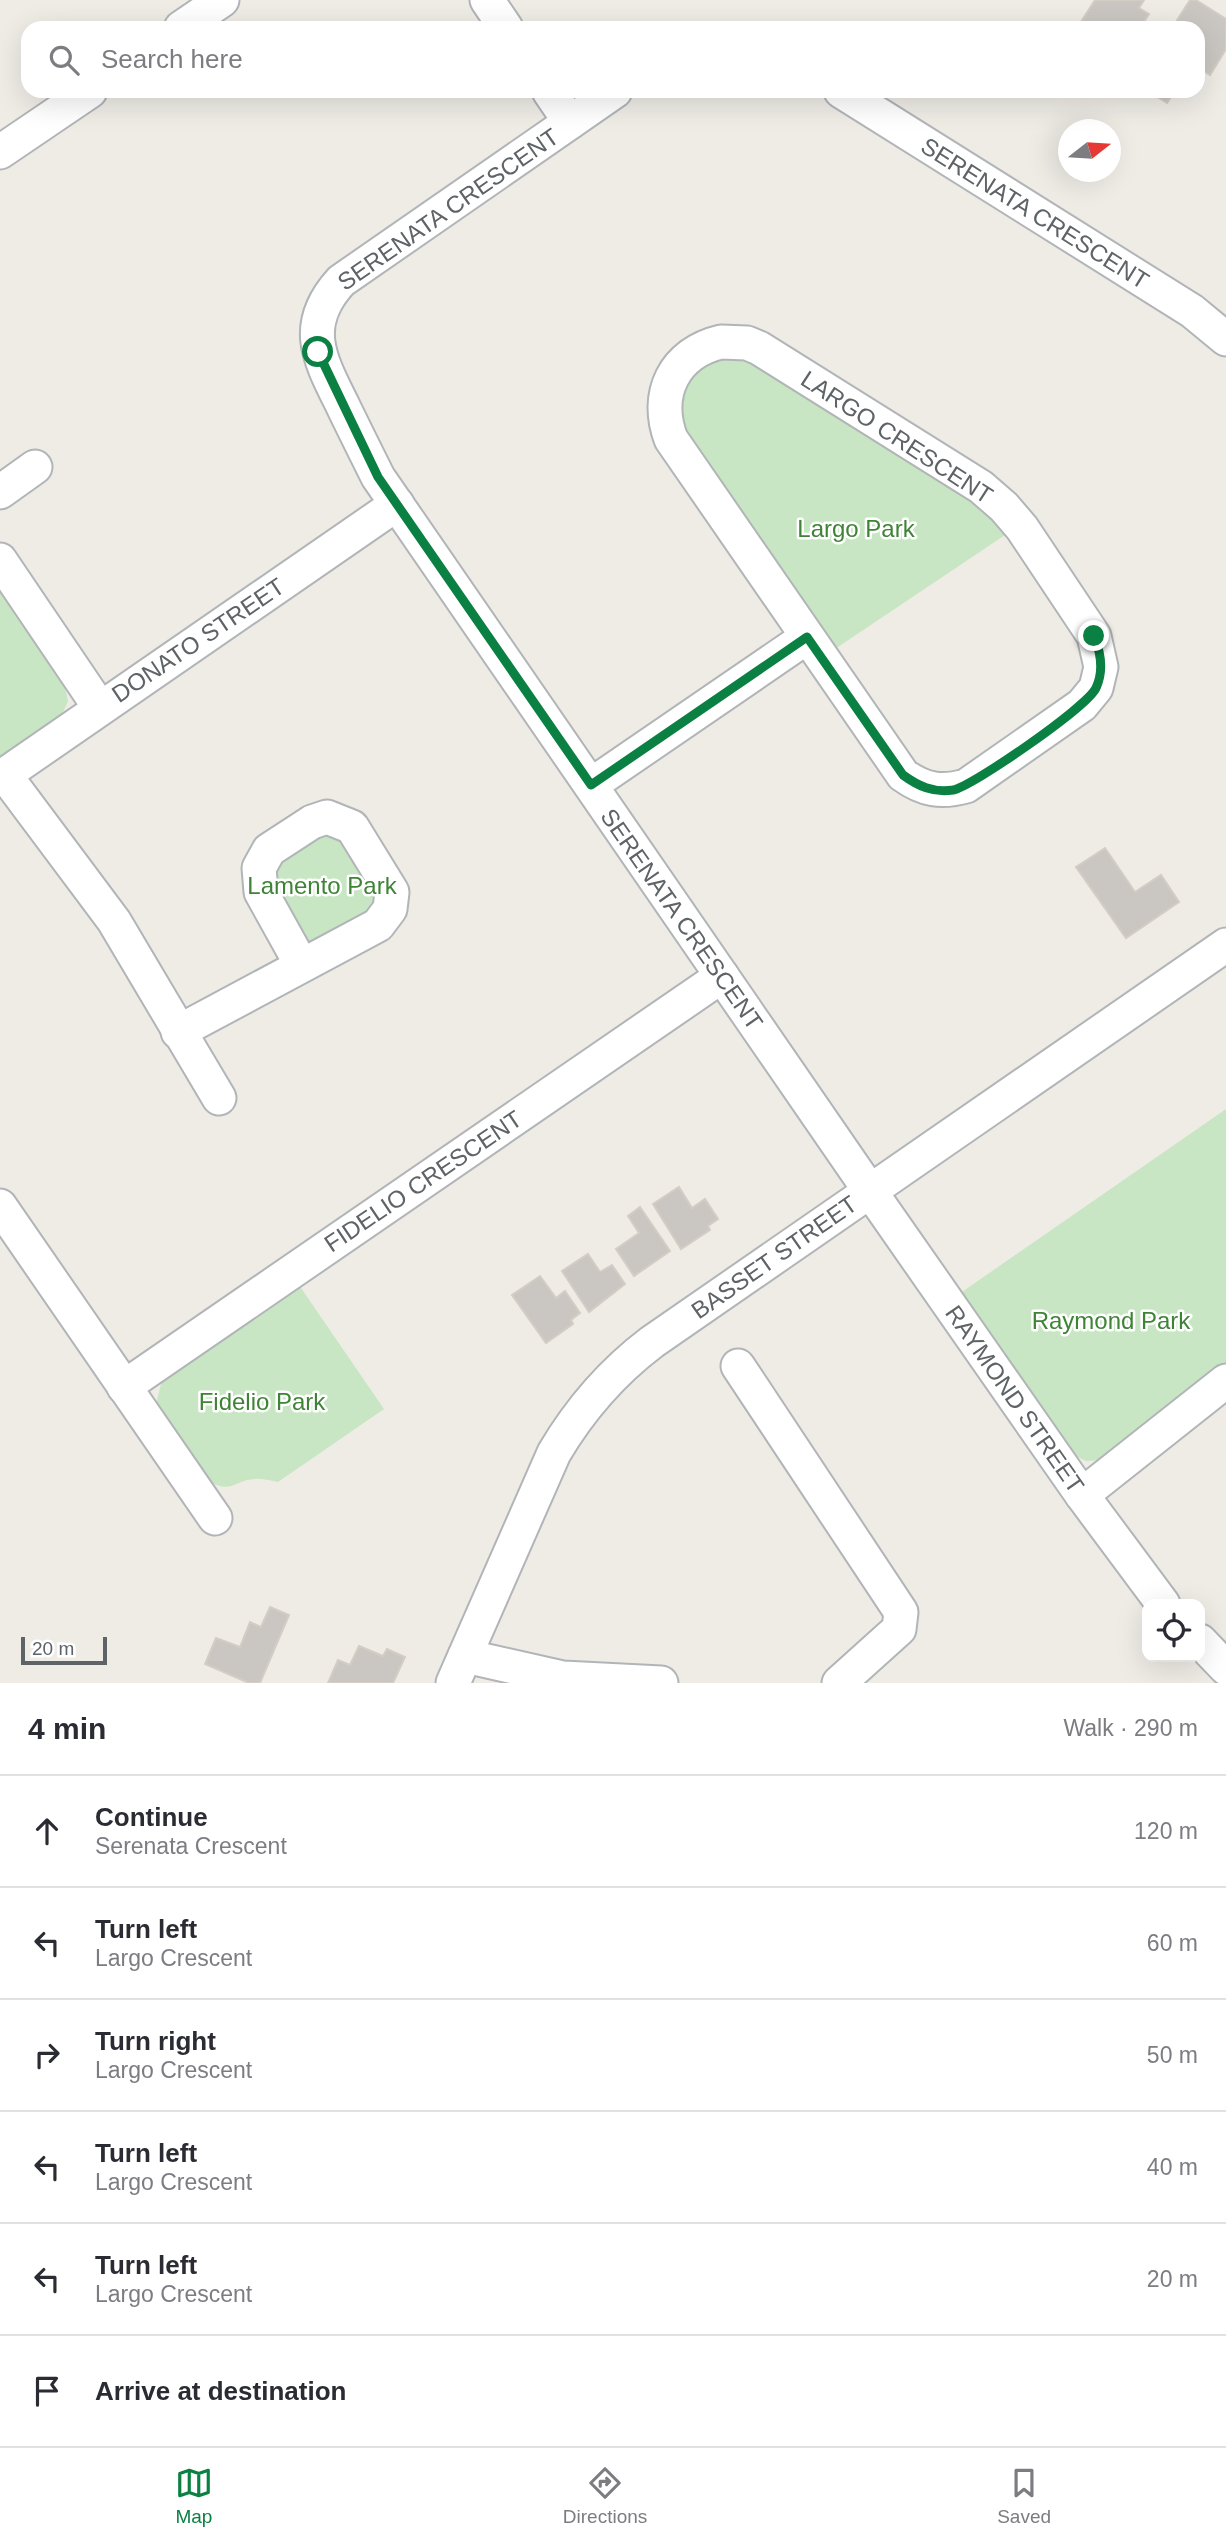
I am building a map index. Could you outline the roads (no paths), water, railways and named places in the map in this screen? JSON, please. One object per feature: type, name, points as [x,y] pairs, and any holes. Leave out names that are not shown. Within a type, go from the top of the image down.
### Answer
[{"type":"street","points":[[191,21],[222,0]]},
{"type":"street","points":[[487,0],[501,21]]},
{"type":"street","points":[[0,152],[80,98]]},
{"type":"street","points":[[554,98],[570,122]]},
{"type":"street","name":"SERENATA CRESCENT","points":[[605,98],[341,281],[322,308],[316,338],[323,365],[378,477],[870,1191]]},
{"type":"street","name":"SERENATA CRESCENT","points":[[852,98],[1192,311],[1226,339]]},
{"type":"street","name":"LARGO CRESCENT","points":[[734,342],[759,348],[993,497],[1022,528],[1094,636],[1101,667],[1096,688],[1082,705],[966,786],[926,789],[903,775],[807,637],[671,439],[666,425],[664,402],[669,381],[686,358],[708,345],[734,342]]},
{"type":"street","points":[[0,492],[34,467]]},
{"type":"street","name":"DONATO STREET","points":[[2,777],[397,504]]},
{"type":"street","points":[[0,560],[100,708]]},
{"type":"street","points":[[591,785],[807,637]]},
{"type":"street","points":[[2,777],[114,921],[219,1098]]},
{"type":"street","points":[[178,1032],[301,964],[379,925],[390,909],[389,884],[352,827],[335,818],[312,822],[269,850],[259,868],[261,892],[301,964]]},
{"type":"street","name":"BASSET STREET","points":[[459,1670],[554,1453],[569,1427],[607,1380],[652,1342],[1226,945]]},
{"type":"street","name":"FIDELIO CRESCENT","points":[[124,1387],[722,976]]},
{"type":"street","name":"RAYMOND STREET","points":[[870,1191],[1082,1495],[1159,1599]]},
{"type":"street","points":[[0,1206],[215,1518]]},
{"type":"street","points":[[738,1366],[901,1612],[899,1629],[839,1683]]},
{"type":"street","points":[[1082,1495],[1226,1381]]},
{"type":"street","points":[[1205,1646],[1226,1668]]},
{"type":"street","points":[[459,1670],[661,1683]]},
{"type":"park label","name":"Largo Park","points":[[856,528]]},
{"type":"park label","name":"Lamento Park","points":[[322,885]]},
{"type":"park label","name":"Raymond Park","points":[[1111,1320]]},
{"type":"park label","name":"Fidelio Park","points":[[262,1401]]}]
